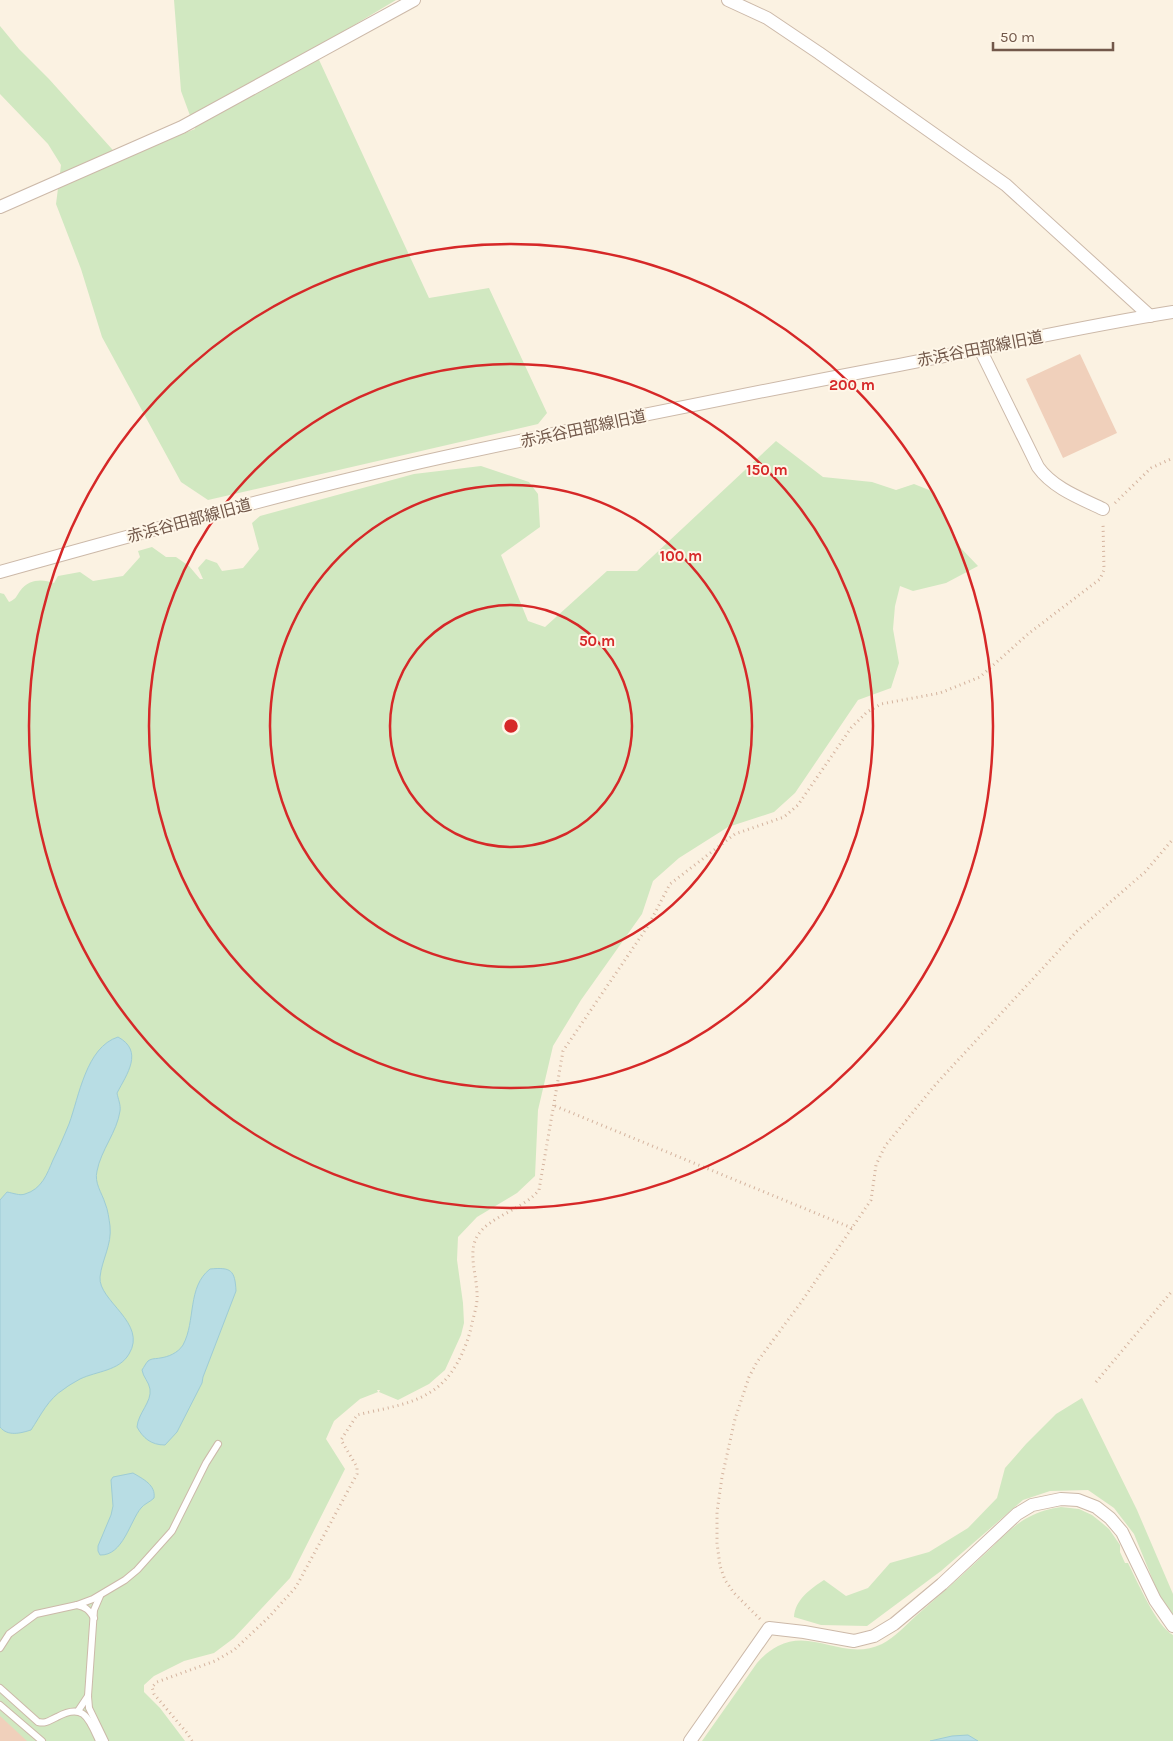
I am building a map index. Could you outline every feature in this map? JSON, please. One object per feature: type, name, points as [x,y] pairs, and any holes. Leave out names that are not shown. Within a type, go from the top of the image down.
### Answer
[{"type":"street","points":[[0,207],[182,126],[414,0]]},
{"type":"street","points":[[728,0],[767,18],[1006,185],[1150,316]]},
{"type":"street","name":"赤浜谷田部線旧道","points":[[0,572],[260,502],[442,458],[725,398],[1173,312]]},
{"type":"street","points":[[980,349],[1038,467],[1046,477],[1070,493],[1103,509]]},
{"type":"street","points":[[690,1741],[769,1628],[854,1641],[874,1636],[894,1624],[942,1584],[1017,1514],[1032,1505],[1061,1498],[1078,1500],[1096,1507],[1110,1518],[1122,1532],[1155,1600],[1173,1626]]},
{"type":"lane","points":[[0,1648],[9,1634],[36,1614],[76,1605],[100,1595],[125,1580],[137,1570],[172,1531],[206,1463],[218,1444]]},
{"type":"lane","points":[[100,1595],[96,1602],[88,1696],[90,1708],[105,1741]]},
{"type":"lane","points":[[76,1605],[84,1606],[90,1611],[94,1619]]},
{"type":"lane","points":[[0,1688],[38,1722],[43,1723],[67,1712],[78,1711],[84,1713],[99,1741]]},
{"type":"lane","points":[[78,1711],[88,1696]]},
{"type":"lane","points":[[0,1705],[42,1741]]},
{"type":"path","points":[[192,1741],[154,1694],[152,1687],[157,1682],[215,1661],[234,1650],[269,1617],[296,1587],[357,1474],[357,1467],[340,1440],[357,1415],[411,1401],[429,1394],[444,1382],[455,1367],[468,1338],[478,1296],[472,1250],[478,1235],[487,1226],[533,1197],[539,1190],[563,1051],[648,926],[670,884],[735,834],[784,817],[798,805],[851,728],[867,712],[881,704],[940,693],[980,677],[1028,634],[1100,579],[1104,570],[1103,509],[1114,504],[1151,468],[1173,458]]},
{"type":"path","points":[[769,1628],[734,1593],[725,1580],[720,1566],[717,1543],[717,1512],[722,1477],[734,1419],[749,1377],[757,1362],[802,1301],[871,1200],[876,1164],[885,1146],[923,1100],[1076,931],[1145,872],[1173,839]]},
{"type":"path","points":[[555,1106],[852,1228]]},
{"type":"path","points":[[1096,1382],[1173,1290]]},
{"type":"green space","points":[[174,0],[396,0],[314,49],[429,298],[489,288],[547,413],[538,424],[208,500],[181,482],[102,337],[81,269],[56,204],[61,165],[48,144],[0,94],[0,26],[120,158],[195,129],[181,91]]},
{"type":"green space","points":[[776,441],[823,477],[872,482],[896,490],[914,484],[934,492],[955,542],[978,566],[946,583],[913,591],[900,586],[895,606],[893,629],[899,663],[891,688],[858,700],[795,793],[774,812],[728,827],[679,858],[653,881],[642,914],[581,1000],[553,1046],[538,1110],[535,1176],[517,1193],[477,1217],[458,1237],[457,1260],[464,1323],[461,1335],[445,1370],[429,1384],[398,1400],[377,1390],[378,1392],[360,1399],[334,1421],[326,1439],[345,1469],[290,1578],[234,1638],[214,1653],[184,1661],[154,1676],[144,1685],[144,1692],[160,1708],[185,1741],[0,1741],[0,593],[4,594],[9,602],[15,599],[27,584],[36,581],[54,583],[58,576],[80,572],[93,581],[123,576],[140,557],[138,551],[152,547],[166,557],[176,557],[189,566],[200,579],[203,579],[198,568],[206,559],[217,563],[222,571],[243,568],[259,549],[252,523],[260,516],[414,474],[481,466],[529,482],[538,494],[540,527],[501,555],[528,621],[545,627],[607,571],[637,571]]},
{"type":"green space","points":[[1082,1398],[1137,1510],[1173,1594],[1173,1615],[1161,1600],[1134,1534],[1114,1508],[1088,1490],[1050,1491],[1023,1500],[941,1571],[867,1626],[821,1625],[794,1617],[800,1600],[824,1580],[846,1596],[868,1588],[890,1563],[929,1552],[968,1528],[997,1498],[1005,1468],[1026,1444],[1056,1414]]},
{"type":"green space","points":[[1061,1507],[1079,1509],[1092,1515],[1109,1529],[1120,1545],[1120,1552],[1125,1563],[1128,1563],[1160,1623],[1173,1635],[1173,1741],[702,1741],[757,1663],[772,1649],[791,1641],[816,1642],[855,1649],[868,1649],[882,1644],[900,1631],[1018,1524],[1037,1513]]},
{"type":"water","points":[[118,1037],[126,1043],[132,1056],[129,1071],[117,1093],[120,1106],[118,1119],[99,1163],[96,1175],[97,1184],[107,1209],[110,1226],[110,1239],[100,1277],[101,1286],[106,1295],[128,1322],[132,1332],[133,1343],[129,1354],[120,1364],[80,1379],[58,1393],[45,1408],[31,1430],[15,1433],[7,1432],[0,1427],[0,1200],[7,1192],[21,1195],[31,1192],[40,1185],[69,1124],[80,1087],[91,1062],[98,1051]]},
{"type":"water","points":[[210,1269],[230,1271],[233,1274],[236,1291],[202,1383],[177,1432],[165,1445],[156,1444],[145,1438],[137,1427],[150,1394],[149,1386],[142,1370],[150,1360],[169,1356],[183,1345],[187,1336],[198,1285]]},
{"type":"water","points":[[133,1473],[151,1486],[154,1498],[141,1508],[125,1537],[115,1550],[108,1554],[100,1555],[98,1546],[113,1506],[111,1480],[113,1477]]},
{"type":"water","points":[[968,1735],[978,1741],[930,1741],[952,1736]]},
{"type":"building","points":[[1080,354],[1117,433],[1063,458],[1026,379]]},
{"type":"building","points":[[0,1716],[27,1741],[0,1741]]}]
